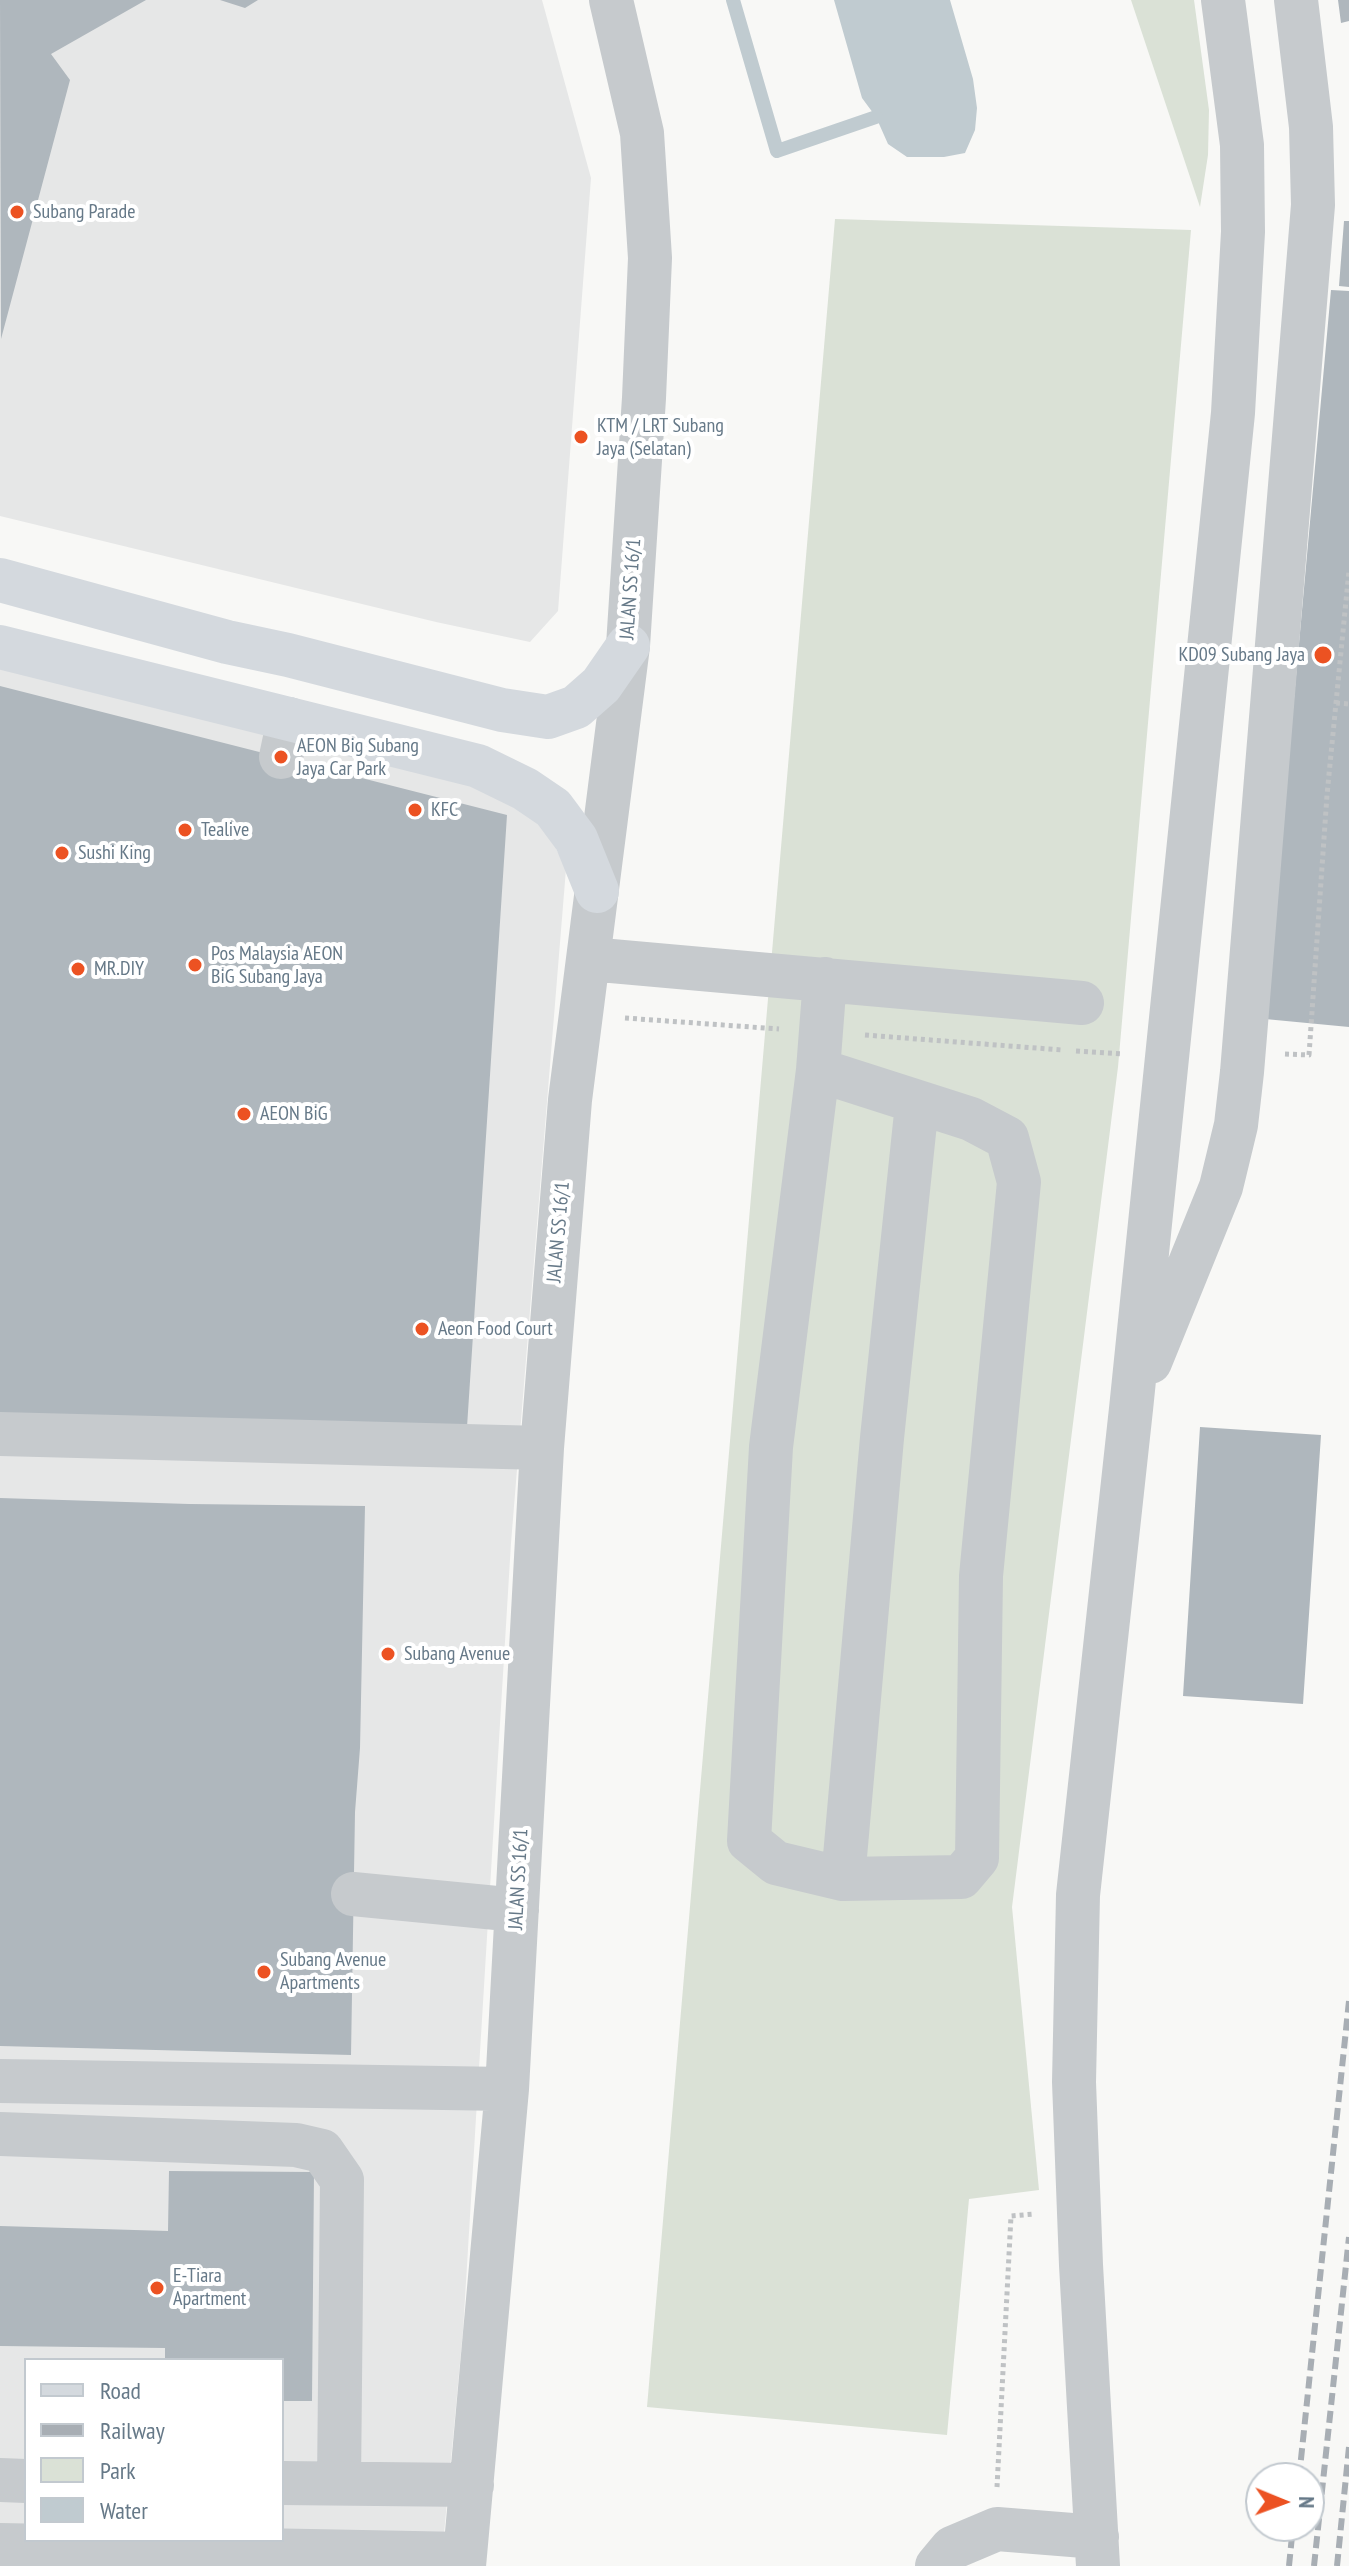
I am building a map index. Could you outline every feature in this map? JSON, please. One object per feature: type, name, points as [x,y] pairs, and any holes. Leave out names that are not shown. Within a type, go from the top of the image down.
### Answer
[{"type":"main road","points":[[0,580],[227,642],[502,710],[548,717],[576,707],[601,685],[628,646]]},
{"type":"main road","points":[[0,647],[285,738],[478,766],[525,789],[553,808],[576,839],[597,891]]},
{"type":"street","name":"JALAN SS 16/1","points":[[465,2560],[507,2089],[542,1448],[570,1100],[628,646],[644,398],[650,258],[642,133],[611,0]]},
{"type":"street","points":[[937,2566],[952,2548],[997,2529],[1098,2552],[1081,2265],[1075,2097],[1078,1895],[1131,1409],[1235,382],[1243,232],[1242,145],[1223,0]]},
{"type":"street","points":[[1131,1409],[1221,1187],[1236,1125],[1250,995],[1313,205],[1311,127],[1296,0]]},
{"type":"street","points":[[589,959],[1082,1003]]},
{"type":"street","points":[[819,1051],[917,1104],[971,1119],[1007,1138],[1019,1182],[981,1576],[977,1858],[961,1877],[843,1879],[776,1863],[749,1841],[771,1447],[825,979]]},
{"type":"street","points":[[843,1879],[882,1438],[917,1104]]},
{"type":"street","points":[[0,1434],[542,1448]]},
{"type":"street","points":[[353,1894],[517,1910]]},
{"type":"street","points":[[0,2081],[507,2089]]},
{"type":"street","points":[[0,2134],[296,2145],[322,2151],[342,2180],[339,2483]]},
{"type":"street","points":[[0,2480],[24,2481]]},
{"type":"street","points":[[284,2483],[472,2485]]},
{"type":"street","points":[[0,2545],[326,2559],[465,2560]]},
{"type":"path","points":[[1282,1053],[1309,1055],[1327,795],[1347,629],[1349,570]]},
{"type":"path","points":[[1336,703],[1349,704]]},
{"type":"path","points":[[581,1015],[819,1051],[1167,1057]]},
{"type":"path","points":[[997,2488],[1011,2216],[1039,2214]]},
{"type":"shaded area","points":[[0,0],[542,0],[591,178],[558,611],[530,642],[0,516]]},
{"type":"shaded area","points":[[0,665],[467,777],[544,823],[566,869],[511,1543],[463,2331],[441,2566],[0,2566]]},
{"type":"green space","points":[[1131,0],[1194,0],[1209,110],[1208,155],[1200,207]]},
{"type":"green space","points":[[835,219],[1191,230],[1118,1067],[1012,1907],[1039,2190],[969,2199],[947,2435],[647,2407]]},
{"type":"water","points":[[834,0],[950,0],[973,79],[977,108],[975,130],[965,153],[944,157],[907,157],[888,144],[876,117],[862,98]]},
{"type":"building","name":"Subang Parade","points":[[0,0],[146,0],[51,54],[70,80],[1,339]]},
{"type":"building","points":[[220,0],[258,0],[245,8]]},
{"type":"building","points":[[1338,0],[1349,0],[1349,21],[1341,23]]},
{"type":"building","points":[[1344,221],[1349,221],[1349,287],[1339,286]]},
{"type":"building","name":"KD09 Subang Jaya","points":[[1331,290],[1349,291],[1349,1027],[1265,1019]]},
{"type":"building","name":"AEON BiG","points":[[0,686],[507,815],[467,1427],[0,1413]]},
{"type":"building","points":[[1200,1427],[1321,1435],[1303,1704],[1183,1696]]},
{"type":"building","points":[[0,1498],[365,1506],[351,2055],[0,2046]]},
{"type":"building","name":"E-Tiara Apartment","points":[[169,2171],[314,2172],[312,2401],[284,2401],[284,2358],[165,2358],[165,2348],[0,2346],[0,2226],[168,2231]]},
{"type":"waterway","points":[[733,0],[777,151],[876,117]]},
{"type":"railway","points":[[1301,2462],[1349,2001]]},
{"type":"railway","points":[[1314,2566],[1349,2237]]},
{"type":"railway","points":[[1337,2566],[1349,2447]]},
{"type":"railway","points":[[1289,2566],[1291,2542]]},
{"type":"place","name":"Subang Parade","points":[[17,212]]},
{"type":"place","name":"KTM / LRT Subang Jaya (Selatan)","points":[[581,437]]},
{"type":"place","name":"KD09 Subang Jaya","points":[[1323,655]]},
{"type":"place","name":"AEON Big Subang Jaya Car Park","points":[[281,757]]},
{"type":"place","name":"KFC","points":[[415,810]]},
{"type":"place","name":"Tealive","points":[[185,830]]},
{"type":"place","name":"Sushi King","points":[[62,853]]},
{"type":"place","name":"Pos Malaysia AEON BiG Subang Jaya","points":[[195,965]]},
{"type":"place","name":"MR.DIY","points":[[78,969]]},
{"type":"place","name":"AEON BiG","points":[[244,1114]]},
{"type":"place","name":"Aeon Food Court","points":[[422,1329]]},
{"type":"place","name":"Subang Avenue","points":[[388,1654]]},
{"type":"place","name":"Subang Avenue Apartments","points":[[264,1972]]},
{"type":"place","name":"E-Tiara Apartment","points":[[157,2288]]}]
